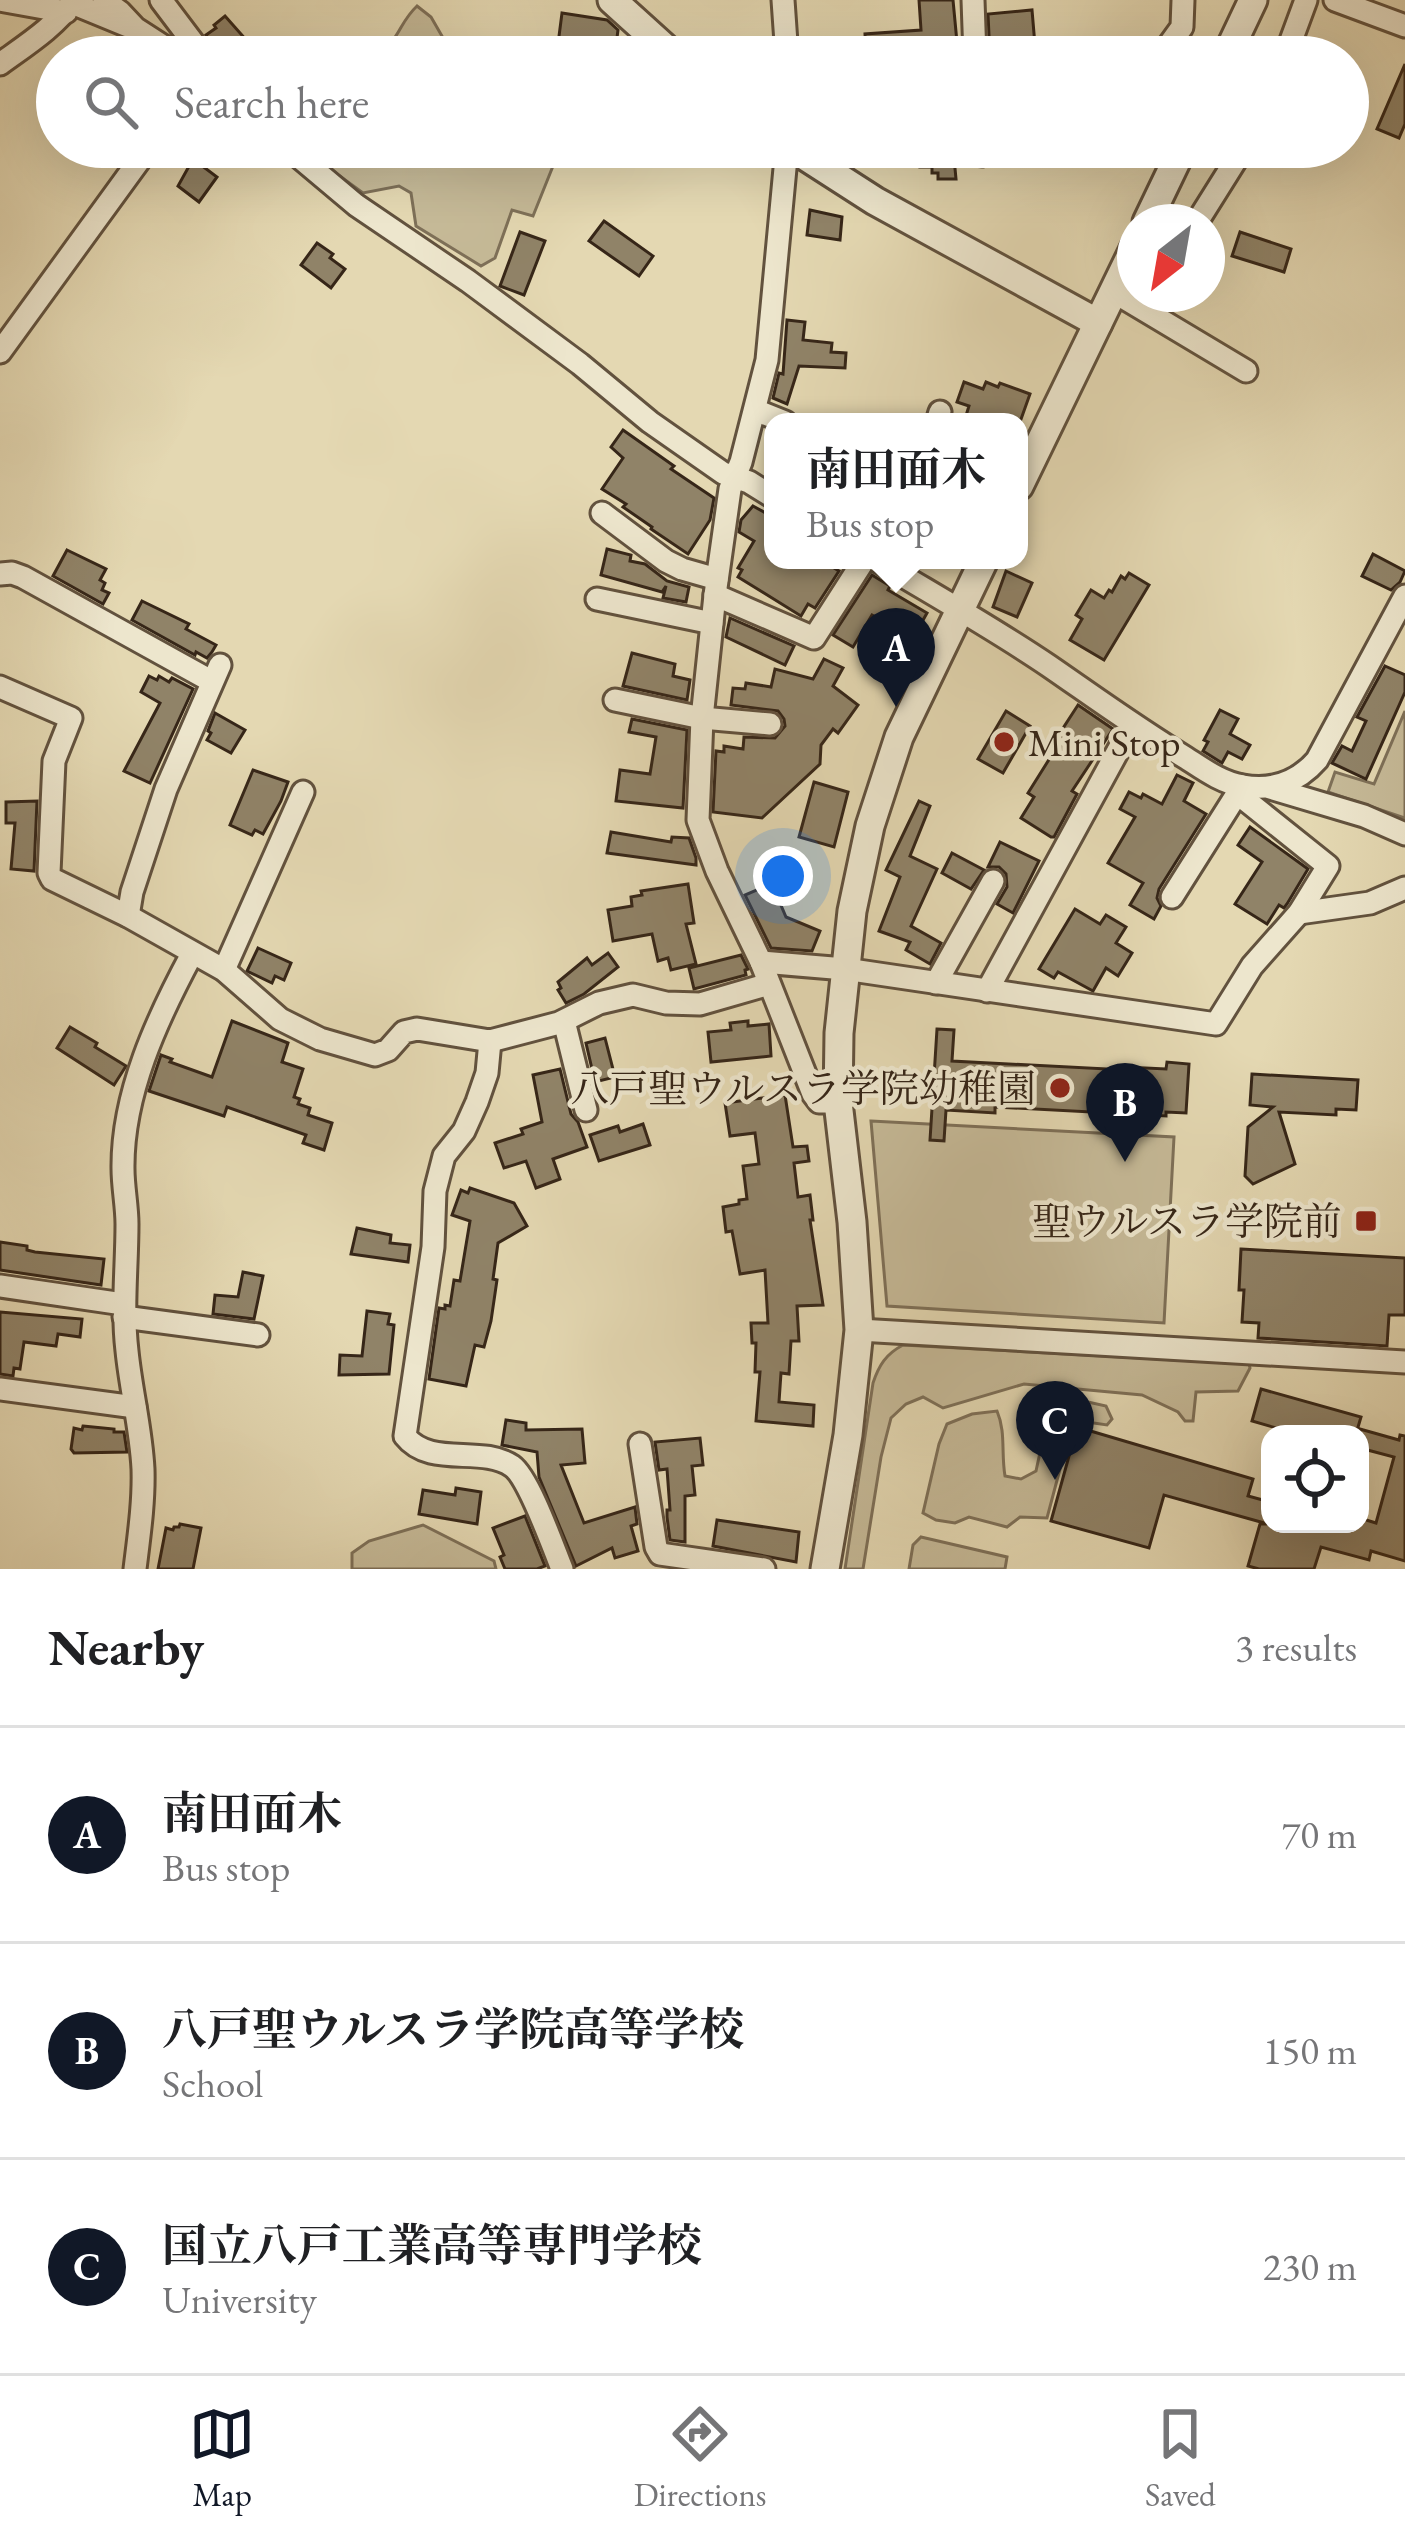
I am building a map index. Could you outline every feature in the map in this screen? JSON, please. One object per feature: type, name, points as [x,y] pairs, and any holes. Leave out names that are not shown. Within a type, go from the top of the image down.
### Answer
[{"type":"street","points":[[0,0],[70,5],[135,28]]},
{"type":"street","points":[[104,0],[147,36]]},
{"type":"street","points":[[161,0],[188,36]]},
{"type":"street","points":[[612,0],[652,36]]},
{"type":"street","points":[[973,0],[974,36]]},
{"type":"street","points":[[1176,36],[1185,15],[1184,0]]},
{"type":"street","points":[[1236,36],[1253,0]]},
{"type":"street","points":[[1293,36],[1306,0]]},
{"type":"street","points":[[1335,0],[1405,26]]},
{"type":"street","points":[[786,1],[787,36]]},
{"type":"street","points":[[0,64],[70,5]]},
{"type":"street","points":[[0,352],[134,168]]},
{"type":"street","points":[[312,168],[356,205],[580,364],[650,422],[723,473],[764,491]]},
{"type":"street","points":[[787,168],[767,360],[730,489],[716,587],[702,718],[698,820],[717,872],[761,962],[812,1094],[819,1102],[838,1102]]},
{"type":"street","points":[[822,168],[1098,322]]},
{"type":"street","points":[[1156,204],[1173,168]]},
{"type":"street","points":[[1208,204],[1231,168]]},
{"type":"street","points":[[1028,467],[1117,286]]},
{"type":"street","points":[[1161,312],[1246,371]]},
{"type":"street","points":[[755,410],[764,414]]},
{"type":"street","points":[[602,513],[666,561],[814,638],[871,569]]},
{"type":"street","points":[[761,962],[845,969],[1216,1024],[1252,966],[1299,913],[1328,866],[1240,790],[891,569]]},
{"type":"street","points":[[825,1569],[848,1436],[859,1330],[838,1102],[839,1033],[852,910],[870,826],[899,737],[979,569]]},
{"type":"street","points":[[0,574],[23,577],[215,673],[166,788],[128,916]]},
{"type":"street","points":[[1240,790],[1270,788],[1307,772],[1405,596]]},
{"type":"street","points":[[597,599],[712,623]]},
{"type":"street","points":[[0,687],[71,718],[54,761],[50,794],[52,879],[224,970],[280,1019],[320,1039],[375,1055],[388,1050],[404,1032],[417,1029],[490,1041],[508,1039],[564,1021],[599,1003],[633,995],[700,1004],[769,984]]},
{"type":"street","points":[[615,700],[702,718],[770,724]]},
{"type":"street","points":[[987,991],[1132,725]]},
{"type":"street","points":[[1270,788],[1364,816],[1405,834]]},
{"type":"street","points":[[1172,897],[1240,790]]},
{"type":"street","points":[[224,970],[303,792]]},
{"type":"street","points":[[936,983],[993,881]]},
{"type":"street","points":[[1299,913],[1370,904],[1405,888]]},
{"type":"street","points":[[135,1569],[143,1471],[124,1310],[127,1221],[123,1166],[130,1108],[150,1042],[192,954]]},
{"type":"street","points":[[564,1021],[586,1110]]},
{"type":"street","points":[[490,1041],[478,1102],[464,1131],[444,1156],[435,1191],[433,1246],[406,1436],[425,1451],[489,1458],[513,1467],[524,1481],[562,1569]]},
{"type":"street","points":[[0,1286],[258,1335]]},
{"type":"street","points":[[859,1330],[1405,1362]]},
{"type":"street","points":[[0,1389],[135,1407]]},
{"type":"street","points":[[640,1444],[660,1554],[764,1569]]},
{"type":"shaded area","points":[[417,6],[431,17],[442,36],[395,36]]},
{"type":"shaded area","points":[[329,168],[552,168],[533,216],[512,210],[495,258],[481,266],[416,226],[411,193],[399,186],[363,193]]},
{"type":"shaded area","points":[[1405,711],[1405,818],[1328,792],[1335,772],[1374,784]]},
{"type":"shaded area","points":[[871,1121],[1174,1137],[1164,1323],[887,1306]]},
{"type":"shaded area","points":[[903,1345],[1249,1364],[1250,1368],[1238,1391],[1196,1392],[1193,1421],[1185,1421],[1178,1412],[1142,1395],[1024,1384],[943,1408],[923,1397],[906,1404],[891,1418],[863,1569],[845,1569],[873,1383],[884,1361]]},
{"type":"shaded area","points":[[1079,1400],[1106,1406],[1112,1419],[1107,1425],[1073,1420],[1047,1518],[1020,1517],[1007,1527],[969,1517],[955,1523],[936,1520],[923,1513],[947,1424],[997,1411],[1005,1476],[1021,1479],[1036,1471],[1044,1434],[1061,1404]]},
{"type":"shaded area","points":[[423,1525],[494,1561],[496,1569],[352,1569],[352,1553],[369,1541]]},
{"type":"shaded area","points":[[921,1537],[1007,1557],[1005,1569],[909,1569],[913,1545]]},
{"type":"building","points":[[919,0],[953,0],[956,36],[865,36],[865,34],[921,30]]},
{"type":"building","points":[[1032,10],[1034,36],[989,36],[988,14]]},
{"type":"building","points":[[562,13],[607,20],[618,30],[617,36],[559,36]]},
{"type":"building","points":[[225,16],[243,36],[207,36]]},
{"type":"building","points":[[1405,64],[1405,124],[1399,138],[1377,129]]},
{"type":"building","points":[[188,168],[205,168],[217,177],[199,202],[178,186]]},
{"type":"building","points":[[932,168],[955,168],[956,179],[938,179],[938,173],[932,173]]},
{"type":"building","points":[[810,210],[842,217],[840,240],[807,235]]},
{"type":"building","points":[[604,221],[653,256],[639,276],[589,241]]},
{"type":"building","points":[[520,232],[545,241],[524,295],[500,286]]},
{"type":"building","points":[[1240,232],[1291,249],[1284,272],[1232,256]]},
{"type":"building","points":[[317,243],[345,269],[331,288],[301,265]]},
{"type":"building","points":[[787,320],[805,322],[803,340],[832,343],[831,352],[846,353],[845,368],[799,366],[787,404],[773,398],[779,373],[783,374]]},
{"type":"building","points":[[964,382],[983,389],[986,382],[998,387],[1000,383],[1030,394],[1023,413],[967,413],[969,406],[957,402]]},
{"type":"building","points":[[623,430],[714,498],[710,520],[688,554],[602,489],[623,458],[611,447]]},
{"type":"building","points":[[753,506],[764,512],[764,569],[839,571],[815,608],[808,604],[801,616],[738,577],[742,570],[738,568],[754,541],[739,532],[741,520]]},
{"type":"building","points":[[607,549],[631,555],[630,561],[689,587],[686,602],[663,598],[666,586],[662,592],[601,575]]},
{"type":"building","points":[[67,550],[106,569],[100,580],[105,583],[102,590],[109,593],[103,604],[53,576]]},
{"type":"building","points":[[1373,554],[1405,571],[1391,590],[1362,576]]},
{"type":"building","points":[[1006,571],[1032,583],[1017,617],[993,607]]},
{"type":"building","points":[[1129,573],[1149,585],[1104,660],[1070,640],[1082,619],[1076,615],[1091,590],[1104,598]]},
{"type":"building","points":[[872,575],[927,613],[913,638],[872,615],[853,647],[833,635]]},
{"type":"building","points":[[142,601],[189,624],[186,629],[216,645],[212,652],[207,658],[195,655],[132,620]]},
{"type":"building","points":[[730,618],[794,646],[785,665],[726,637]]},
{"type":"building","points":[[632,653],[675,664],[673,676],[690,680],[687,700],[623,686]]},
{"type":"building","points":[[824,659],[843,668],[833,686],[858,705],[838,733],[833,729],[821,745],[820,764],[762,818],[713,812],[716,751],[724,752],[724,746],[743,749],[744,737],[775,738],[785,726],[778,711],[731,705],[733,688],[745,689],[746,683],[771,687],[775,669],[813,679]]},
{"type":"building","points":[[1385,666],[1405,675],[1405,692],[1366,779],[1332,763],[1342,746],[1352,751],[1366,721],[1357,717]]},
{"type":"building","points":[[149,676],[169,682],[172,678],[193,689],[150,783],[124,771],[160,703],[141,692]]},
{"type":"building","points":[[1078,705],[1113,729],[1072,791],[1077,794],[1051,837],[1021,818],[1034,797],[1028,793]]},
{"type":"building","points":[[1220,710],[1238,719],[1230,734],[1250,745],[1242,759],[1228,752],[1222,763],[1203,751]]},
{"type":"building","name":"Mini Stop","points":[[1006,711],[1030,726],[1003,773],[978,759]]},
{"type":"building","points":[[215,713],[245,730],[231,753],[207,740]]},
{"type":"building","points":[[632,719],[687,730],[683,808],[616,801],[620,770],[650,774],[656,737],[629,732]]},
{"type":"building","points":[[253,770],[288,782],[263,834],[255,830],[252,835],[230,825]]},
{"type":"building","points":[[1177,775],[1193,783],[1184,801],[1206,814],[1159,889],[1161,906],[1154,919],[1130,905],[1143,883],[1108,863],[1135,817],[1120,809],[1129,792],[1162,804]]},
{"type":"building","points":[[814,782],[848,792],[834,847],[799,837]]},
{"type":"building","points":[[37,801],[34,871],[11,869],[15,823],[6,823],[6,802]]},
{"type":"building","points":[[919,801],[930,806],[910,856],[937,869],[911,926],[941,943],[930,964],[906,950],[910,942],[879,931],[900,877],[886,870]]},
{"type":"building","points":[[1250,827],[1308,869],[1287,904],[1279,905],[1267,924],[1235,904],[1262,862],[1238,845]]},
{"type":"building","points":[[611,832],[671,842],[672,837],[689,838],[696,865],[607,853]]},
{"type":"building","points":[[1000,842],[1039,861],[1013,913],[997,904],[1007,887],[1006,874],[999,867],[988,867]]},
{"type":"building","points":[[952,853],[984,870],[971,889],[942,873]]},
{"type":"building","points":[[688,884],[694,923],[686,924],[696,964],[671,970],[668,958],[658,961],[652,934],[613,941],[608,910],[632,906],[631,897],[642,895],[641,891]]},
{"type":"building","points":[[766,886],[772,899],[777,896],[786,917],[820,931],[812,951],[771,948],[745,895]]},
{"type":"building","points":[[1075,909],[1100,924],[1106,915],[1126,927],[1116,943],[1132,953],[1118,976],[1106,968],[1093,991],[1058,972],[1054,978],[1039,969]]},
{"type":"building","points":[[258,948],[291,963],[284,980],[275,976],[272,983],[247,971]]},
{"type":"building","points":[[608,953],[618,967],[566,1003],[558,982],[587,958],[592,965]]},
{"type":"building","points":[[741,955],[746,975],[694,989],[689,968]]},
{"type":"building","points":[[232,1021],[288,1043],[282,1062],[303,1069],[294,1097],[310,1108],[308,1115],[332,1123],[324,1150],[303,1143],[306,1135],[227,1107],[224,1116],[149,1091],[161,1055],[212,1077]]},
{"type":"building","points":[[748,1021],[748,1026],[769,1024],[771,1056],[711,1062],[708,1032],[731,1030],[730,1023]]},
{"type":"building","points":[[70,1027],[126,1066],[114,1085],[57,1048]]},
{"type":"building","name":"八戸聖ウルスラ学院幼稚園","points":[[937,1029],[954,1030],[952,1061],[1126,1070],[1166,1069],[1167,1062],[1189,1064],[1186,1113],[1166,1112],[1166,1116],[995,1107],[995,1113],[946,1110],[944,1141],[930,1140]]},
{"type":"building","points":[[605,1038],[615,1077],[595,1082],[586,1043]]},
{"type":"building","points":[[560,1069],[571,1114],[587,1147],[553,1159],[560,1179],[536,1188],[526,1161],[504,1168],[495,1143],[542,1122],[533,1075]]},
{"type":"building","points":[[1252,1074],[1358,1080],[1356,1110],[1336,1109],[1336,1115],[1279,1112],[1295,1164],[1253,1184],[1245,1176],[1248,1127],[1273,1107],[1250,1105]]},
{"type":"building","points":[[785,1095],[793,1147],[807,1146],[809,1161],[794,1163],[798,1197],[810,1195],[823,1305],[797,1306],[799,1341],[791,1341],[789,1374],[781,1373],[779,1402],[814,1405],[813,1426],[756,1421],[760,1372],[755,1372],[751,1323],[768,1323],[765,1270],[740,1274],[723,1207],[747,1199],[743,1166],[759,1164],[755,1133],[730,1136],[725,1103]]},
{"type":"building","points":[[643,1124],[650,1145],[599,1161],[590,1135]]},
{"type":"building","points":[[470,1188],[514,1203],[527,1226],[498,1243],[491,1321],[484,1347],[475,1345],[466,1386],[429,1379],[439,1308],[450,1306],[454,1280],[460,1281],[470,1221],[452,1215],[461,1190],[468,1193]]},
{"type":"building","points":[[357,1228],[391,1235],[390,1243],[410,1245],[408,1262],[351,1254]]},
{"type":"building","points":[[0,1242],[35,1252],[104,1259],[101,1285],[0,1270]]},
{"type":"building","points":[[1241,1249],[1405,1258],[1405,1315],[1389,1315],[1387,1346],[1258,1338],[1259,1323],[1242,1322]]},
{"type":"building","points":[[243,1272],[263,1276],[254,1319],[213,1314],[215,1295],[238,1297]]},
{"type":"building","points":[[367,1311],[390,1314],[388,1324],[394,1325],[389,1374],[339,1375],[340,1355],[362,1356]]},
{"type":"building","points":[[0,1312],[82,1319],[80,1337],[58,1334],[56,1346],[24,1342],[20,1369],[14,1368],[13,1376],[0,1374]]},
{"type":"building","points":[[1261,1389],[1361,1417],[1359,1425],[1252,1421]]},
{"type":"building","points":[[506,1420],[526,1423],[526,1430],[582,1429],[585,1463],[561,1465],[584,1523],[635,1507],[637,1524],[631,1526],[638,1551],[615,1558],[612,1548],[576,1566],[539,1477],[537,1452],[502,1445]]},
{"type":"building","points":[[83,1426],[124,1432],[127,1452],[74,1453],[74,1428],[82,1430]]},
{"type":"building","points":[[1077,1427],[1253,1479],[1248,1496],[1261,1500],[1261,1522],[1164,1495],[1149,1548],[1051,1521]]},
{"type":"building","points":[[1369,1432],[1399,1440],[1400,1435],[1405,1436],[1405,1561],[1371,1551],[1369,1560],[1321,1547],[1314,1569],[1259,1569],[1248,1566],[1260,1524],[1261,1533],[1369,1533],[1369,1521],[1376,1523],[1394,1457],[1369,1450]]},
{"type":"building","points":[[700,1438],[703,1465],[692,1466],[695,1495],[685,1496],[685,1542],[670,1540],[667,1469],[659,1470],[655,1442]]},
{"type":"building","points":[[456,1488],[481,1492],[477,1524],[419,1514],[423,1490],[455,1495]]},
{"type":"building","points":[[525,1516],[545,1566],[505,1569],[493,1528]]},
{"type":"building","points":[[717,1520],[799,1532],[796,1562],[713,1546]]},
{"type":"building","points":[[180,1524],[201,1528],[193,1569],[158,1569],[166,1528],[173,1530]]},
{"type":"place","name":"南田面木","points":[[896,707]]},
{"type":"place","name":"Mini Stop","points":[[1004,742]]},
{"type":"place","name":"八戸聖ウルスラ学院幼稚園","points":[[1060,1088]]},
{"type":"place","name":"八戸聖ウルスラ学院高等学校","points":[[1125,1162]]},
{"type":"place","name":"聖ウルスラ学院前","points":[[1366,1221]]},
{"type":"place","name":"国立八戸工業高等専門学校","points":[[1055,1480]]}]
